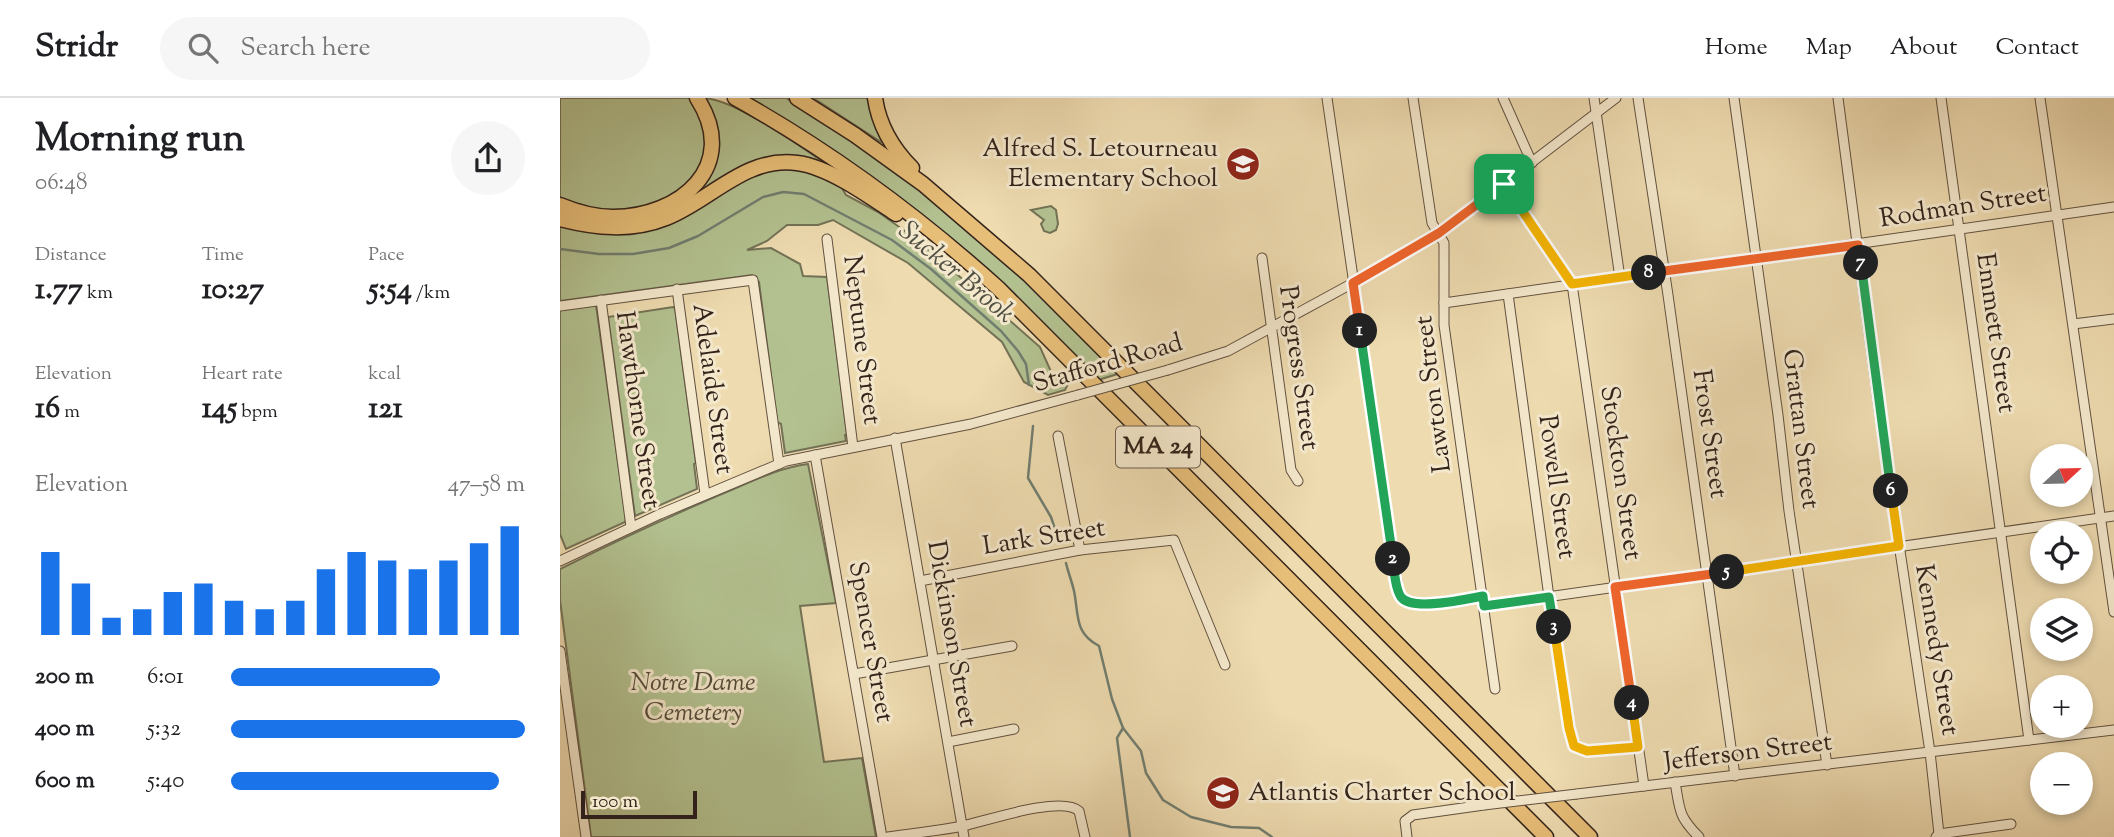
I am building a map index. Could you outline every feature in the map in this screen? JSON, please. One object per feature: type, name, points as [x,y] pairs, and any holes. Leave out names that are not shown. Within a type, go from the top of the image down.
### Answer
[{"type":"highway","points":[[560,205],[589,214],[625,216],[661,208],[686,195],[705,173],[712,145],[711,127],[697,98]]},
{"type":"highway","name":"MA 24","points":[[735,98],[813,145],[890,198],[956,251],[1038,327],[1546,837]]},
{"type":"highway","name":"MA 24","points":[[797,98],[878,151],[967,219],[1069,314],[1590,837]]},
{"type":"highway","points":[[875,98],[882,126],[894,148],[967,219]]},
{"type":"highway","points":[[560,219],[605,228],[645,225],[674,214],[754,168],[780,162],[806,164],[842,181],[909,223],[1038,327]]},
{"type":"street","points":[[1326,98],[1395,574],[1399,594],[1405,601],[1421,605],[1549,597],[2114,516]]},
{"type":"street","name":"Lawton Street","points":[[1413,98],[1432,223],[1444,243],[1444,325],[1495,689]]},
{"type":"street","points":[[1503,98],[1532,163]]},
{"type":"street","points":[[1594,98],[1620,278]]},
{"type":"street","name":"Stafford Road","points":[[560,561],[705,494],[779,464],[815,454],[971,424],[1228,351],[1439,233],[1616,98]]},
{"type":"street","name":"Frost Street","points":[[1638,98],[1665,271],[1735,776]]},
{"type":"street","name":"Grattan Street","points":[[1734,98],[1827,765]]},
{"type":"street","name":"Kennedy Street","points":[[1838,98],[1930,752],[1937,835]]},
{"type":"street","name":"Emmett Street","points":[[1941,98],[2029,740]]},
{"type":"street","points":[[2040,98],[2114,612]]},
{"type":"street","name":"Stockton Street","points":[[1504,184],[1572,284],[1644,786]]},
{"type":"street","name":"Rodman Street","points":[[1444,303],[2114,206]]},
{"type":"street","name":"Neptune Street","points":[[827,239],[853,447]]},
{"type":"street","name":"Progress Street","points":[[1262,258],[1291,470],[1298,481]]},
{"type":"street","points":[[560,306],[753,281],[779,464]]},
{"type":"street","name":"Adelaide Street","points":[[677,289],[705,494]]},
{"type":"street","name":"Powell Street","points":[[1508,294],[1549,597],[1574,746],[1587,751],[1638,747]]},
{"type":"street","name":"Hawthorne Street","points":[[601,300],[631,527]]},
{"type":"street","points":[[2073,324],[2114,319]]},
{"type":"street","points":[[1058,436],[1080,550]]},
{"type":"street","name":"Dickinson Street","points":[[895,439],[964,837]]},
{"type":"street","name":"Spencer Street","points":[[815,454],[882,837]]},
{"type":"street","name":"Lark Street","points":[[920,580],[1080,550],[1174,540],[1225,665]]},
{"type":"street","points":[[854,674],[1012,646]]},
{"type":"street","points":[[560,651],[586,837]]},
{"type":"street","points":[[948,742],[1014,729]]},
{"type":"street","name":"Jefferson Street","points":[[1407,837],[1405,827],[1408,817],[1422,812],[2114,730]]},
{"type":"street","points":[[1675,782],[1679,813],[1699,837]]},
{"type":"street","points":[[888,837],[962,826],[1018,812],[1056,807],[1075,808],[1079,811],[1085,837]]},
{"type":"street","points":[[1937,835],[2011,824]]},
{"type":"green space","points":[[560,98],[692,98],[708,133],[701,173],[666,202],[610,213],[560,200]]},
{"type":"green space","points":[[702,98],[715,100],[748,114],[828,165],[788,158],[692,200],[690,197],[710,173]]},
{"type":"green space","points":[[743,98],[786,98],[889,165],[982,239],[1121,373],[1098,380],[996,280]]},
{"type":"green space","points":[[813,98],[871,98],[883,140],[881,142]]},
{"type":"green space","points":[[779,167],[813,171],[840,185],[846,195],[878,212],[919,241],[1040,347],[1053,376],[1066,377],[1069,382],[1065,390],[1048,395],[1024,382],[1002,342],[908,263],[833,220],[818,225],[787,225],[767,241],[747,250],[771,248],[800,264],[803,276],[827,277],[846,441],[785,453],[781,424],[777,422],[759,282],[752,275],[560,301],[560,224],[592,231]]},
{"type":"green space","points":[[1051,206],[1056,210],[1058,224],[1056,230],[1050,233],[1044,231],[1041,224],[1044,220],[1031,210]]},
{"type":"green space","points":[[596,305],[626,519],[625,522],[566,549],[560,534],[560,310]]},
{"type":"green space","points":[[673,307],[696,463],[697,489],[635,516],[608,317]]},
{"type":"green space","name":"Notre Dame Cemetery","points":[[808,464],[836,603],[800,606],[824,762],[862,758],[876,837],[591,837],[560,600],[560,569],[658,522],[751,482],[784,469]]},
{"type":"waterway","name":"Sucker Brook","points":[[560,249],[599,254],[633,254],[669,248],[698,236],[763,197],[783,192],[804,194],[892,240],[931,269],[1001,331],[1018,351],[1026,364],[1029,385]]},
{"type":"waterway","name":"Sucker Brook","points":[[1033,426],[1028,478],[1051,517],[1059,541]]},
{"type":"waterway","name":"Sucker Brook","points":[[1066,563],[1081,629],[1099,646],[1112,699],[1123,728],[1141,751],[1146,773],[1163,800],[1191,817],[1231,827],[1259,828],[1272,837]]},
{"type":"waterway","points":[[1123,728],[1117,738],[1130,837]]},
{"type":"place","name":"Alfred S. Letourneau Elementary School","points":[[1243,164]]},
{"type":"place","name":"Atlantis Charter School","points":[[1223,793]]},
{"type":"route","points":[[1504,184],[1572,284],[1858,245],[1899,546],[1615,587],[1638,747],[1587,751],[1574,746],[1549,597],[1484,606],[1483,596],[1421,605],[1408,603],[1399,594],[1353,283],[1456,222],[1504,184]]}]
